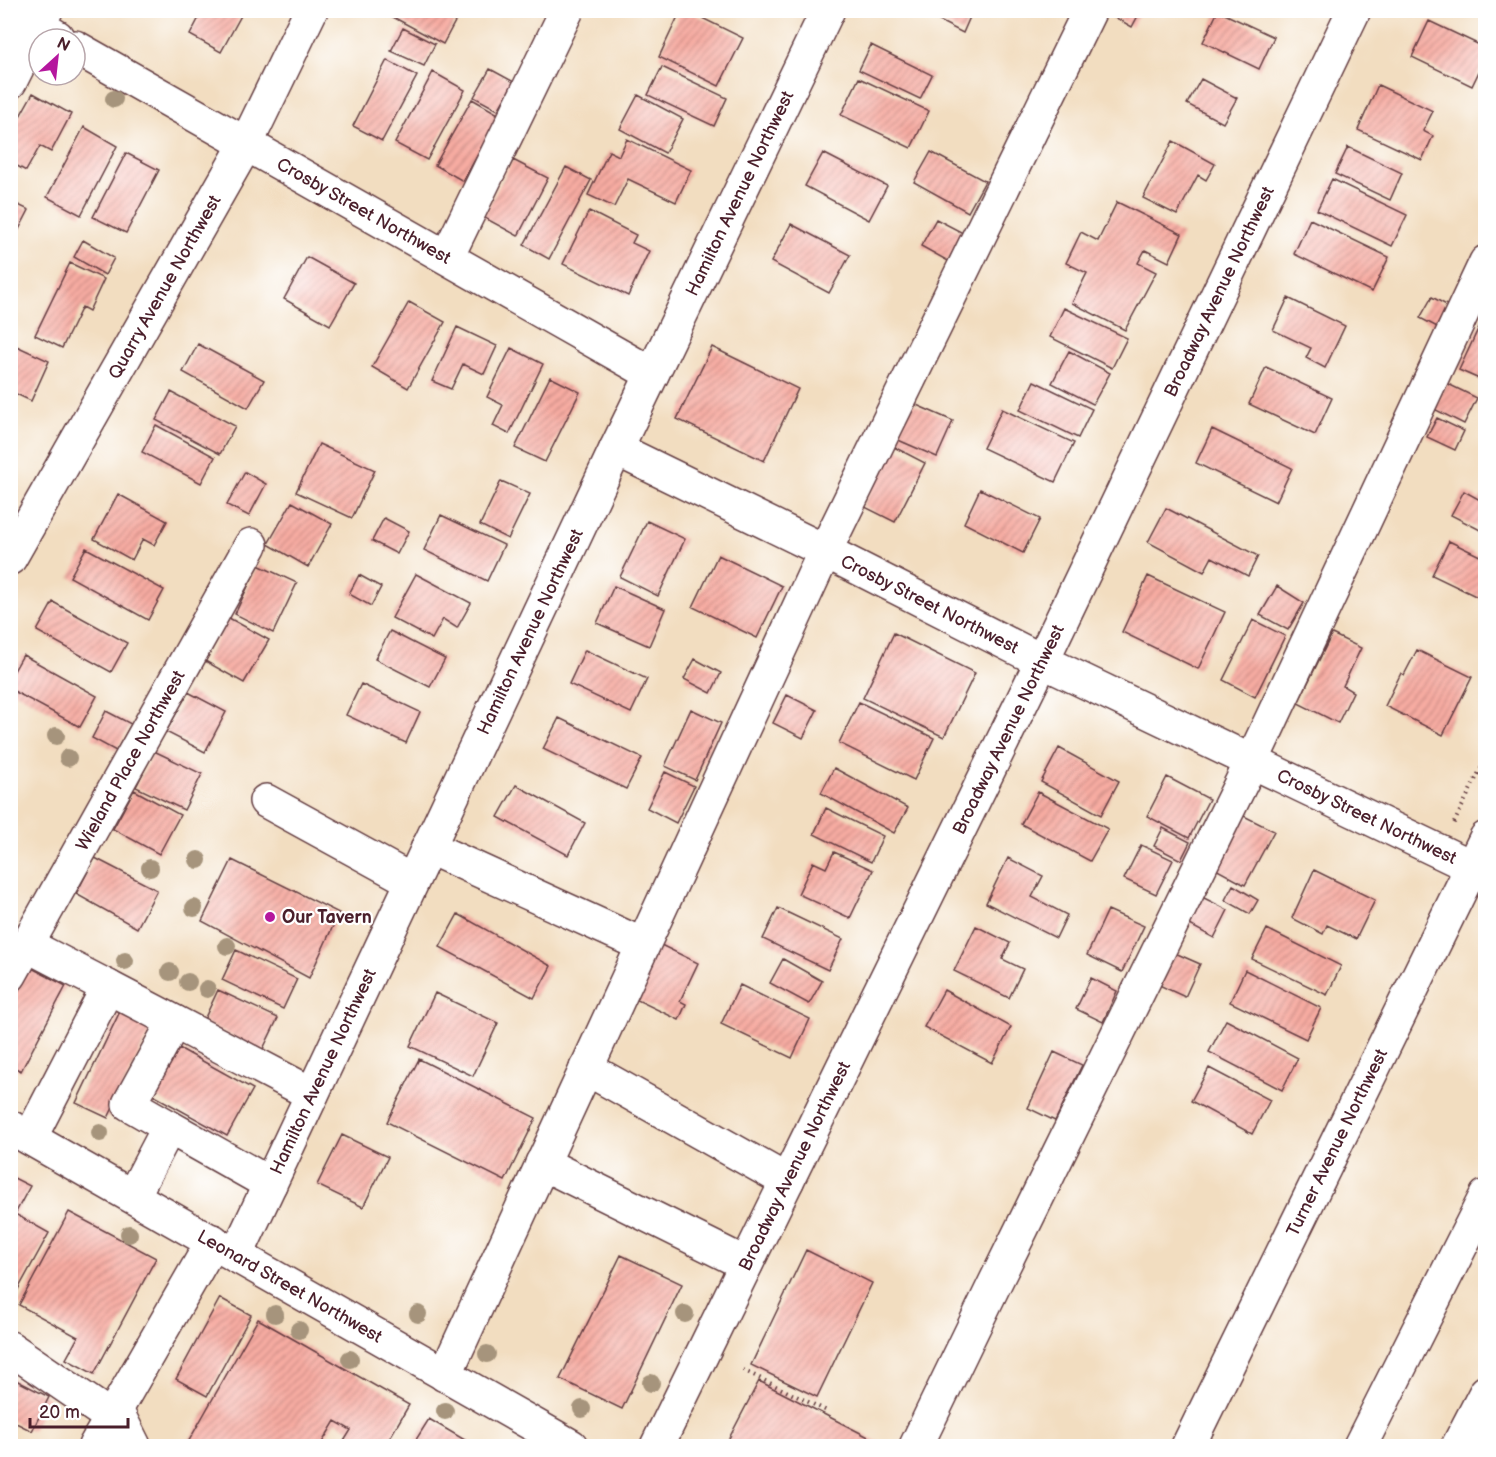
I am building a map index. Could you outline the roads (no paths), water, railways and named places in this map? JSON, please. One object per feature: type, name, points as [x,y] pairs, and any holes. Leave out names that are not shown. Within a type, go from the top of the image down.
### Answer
[{"type":"main road","name":"Quarry Avenue Northwest","points":[[10,558],[246,144],[311,10]]},
{"type":"main road","points":[[447,257],[567,10]]},
{"type":"main road","name":"Hamilton Avenue Northwest","points":[[95,1446],[114,1414],[270,1184],[616,449],[828,10]]},
{"type":"main road","points":[[445,1375],[825,551],[1090,10]]},
{"type":"main road","name":"Broadway Avenue Northwest","points":[[657,1446],[1042,661],[1354,10]]},
{"type":"main road","points":[[10,82],[39,21]]},
{"type":"main road","name":"Crosby Street Northwest","points":[[87,54],[652,374]]},
{"type":"main road","points":[[916,1446],[1251,763],[1485,261]]},
{"type":"main road","name":"Crosby Street Northwest","points":[[616,449],[1251,763],[1479,853]]},
{"type":"main road","name":"Wieland Place Northwest","points":[[10,975],[251,545]]},
{"type":"main road","points":[[266,801],[412,881]]},
{"type":"main road","points":[[428,848],[643,945]]},
{"type":"main road","name":"Turner Avenue Northwest","points":[[1188,1446],[1479,853]]},
{"type":"main road","points":[[27,945],[312,1094]]},
{"type":"main road","points":[[20,1133],[108,987]]},
{"type":"main road","points":[[174,1022],[129,1104],[270,1184]]},
{"type":"main road","points":[[586,1068],[787,1181]]},
{"type":"main road","points":[[133,1196],[169,1127]]},
{"type":"main road","name":"Leonard Street Northwest","points":[[20,1133],[571,1446]]},
{"type":"main road","points":[[542,1163],[746,1264]]},
{"type":"main road","points":[[1360,1446],[1485,1196]]},
{"type":"main road","points":[[10,1348],[114,1414],[134,1446]]},
{"type":"main road","points":[[1458,1446],[1485,1392]]},
{"type":"place","name":"Our Tavern","points":[[270,917]]}]
